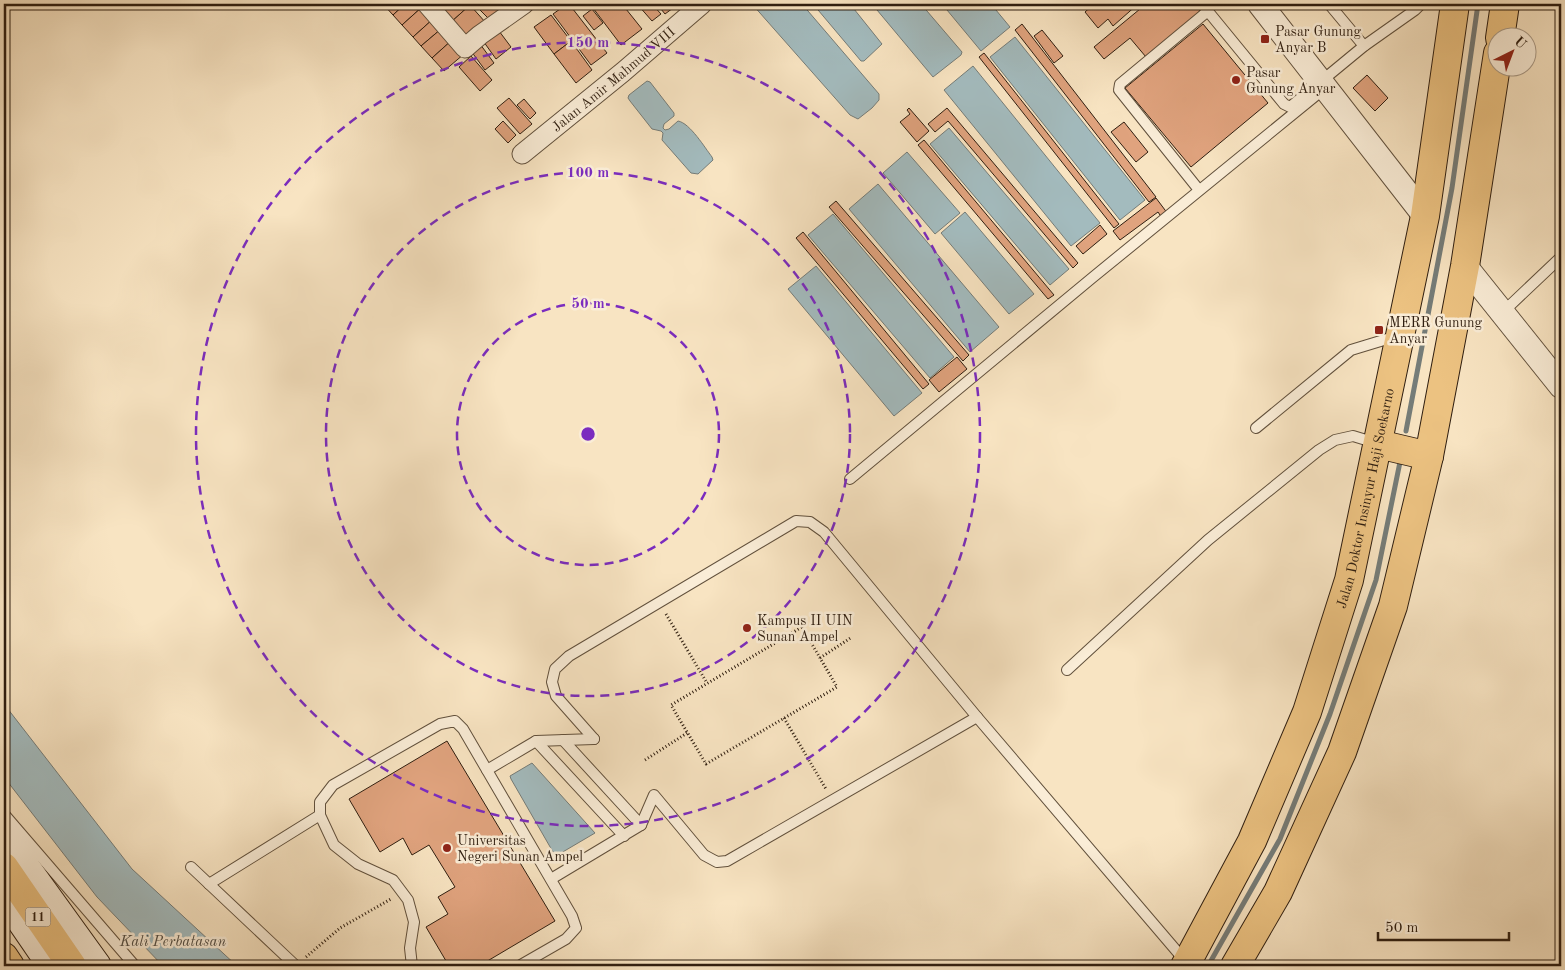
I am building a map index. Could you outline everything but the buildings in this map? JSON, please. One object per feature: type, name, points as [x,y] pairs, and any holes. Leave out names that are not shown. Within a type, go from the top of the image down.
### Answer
[{"type":"main road","name":"Jalan Doktor Insinyur Haji Soekarno","points":[[1186,965],[1252,840],[1307,712],[1349,580],[1425,216],[1455,4]]},
{"type":"main road","points":[[1501,28],[1505,4]]},
{"type":"main road","points":[[1235,966],[1278,892],[1342,752],[1393,606],[1429,456],[1466,266],[1494,78]]},
{"type":"main road","points":[[1378,444],[1429,456]]},
{"type":"main road","points":[[4,834],[97,966]]},
{"type":"main road","name":"11","points":[[4,867],[72,966]]},
{"type":"main road","points":[[4,896],[52,966]]},
{"type":"main road","points":[[4,957],[10,966]]},
{"type":"street","points":[[426,4],[465,48],[524,4]]},
{"type":"street","name":"Jalan Amir Mahmud VIII","points":[[522,154],[623,72],[702,4]]},
{"type":"street","points":[[1260,4],[1425,216]]},
{"type":"street","points":[[1466,266],[1561,386]]},
{"type":"lane","points":[[1329,4],[1364,46]]},
{"type":"lane","points":[[850,479],[1199,190],[1323,85],[1364,46],[1421,4]]},
{"type":"lane","points":[[1199,190],[1119,90],[1119,87],[1120,84],[1205,7],[1286,106],[1290,107],[1323,85]]},
{"type":"lane","points":[[1503,312],[1561,258]]},
{"type":"lane","points":[[1256,428],[1351,350],[1400,335]]},
{"type":"lane","points":[[1066,670],[1208,540],[1319,450],[1336,440],[1353,436],[1378,444]]},
{"type":"lane","points":[[487,770],[536,741],[594,739],[556,696],[552,682],[556,669],[569,656],[796,521],[810,522],[824,532],[1186,965]]},
{"type":"lane","points":[[551,879],[641,825],[654,795],[704,855],[717,862],[728,861],[977,717]]},
{"type":"lane","points":[[412,966],[410,948],[414,922],[408,900],[393,880],[358,864],[334,845],[320,815],[320,802],[333,785],[440,724],[455,721],[463,729],[551,879],[572,916],[576,928],[566,939],[519,966]]},
{"type":"lane","points":[[563,740],[641,825]]},
{"type":"lane","points":[[536,741],[624,836]]},
{"type":"lane","points":[[4,814],[134,966]]},
{"type":"lane","points":[[209,884],[320,815]]},
{"type":"lane","points":[[191,866],[292,965]]},
{"type":"path","points":[[659,602],[707,684]]},
{"type":"path","points":[[802,628],[837,687],[706,764],[670,705],[707,684],[802,628]]},
{"type":"path","points":[[820,658],[852,637]]},
{"type":"path","points":[[784,718],[833,800]]},
{"type":"path","points":[[645,760],[687,733]]},
{"type":"path","points":[[292,965],[340,928],[402,892]]},
{"type":"water","points":[[752,4],[802,4],[879,94],[879,100],[858,119],[850,115]]},
{"type":"water","points":[[813,4],[850,4],[882,44],[864,61],[861,61]]},
{"type":"water","points":[[885,4],[921,4],[962,52],[961,55],[933,77],[877,10]]},
{"type":"water","points":[[942,4],[991,4],[1010,27],[981,51]]},
{"type":"water","points":[[1015,37],[1145,200],[1120,220],[990,57]]},
{"type":"water","points":[[973,66],[1100,223],[1071,246],[944,90]]},
{"type":"water","points":[[647,81],[650,82],[674,113],[674,116],[664,124],[663,128],[665,130],[669,129],[678,121],[683,123],[692,131],[712,157],[713,160],[698,174],[691,173],[662,140],[663,133],[652,129],[628,98],[629,95]]},
{"type":"water","points":[[949,128],[1069,269],[1050,285],[930,144]]},
{"type":"water","points":[[907,152],[960,213],[935,234],[883,173]]},
{"type":"water","points":[[878,184],[999,327],[970,352],[849,209]]},
{"type":"water","points":[[965,212],[1034,294],[1009,314],[941,233]]},
{"type":"water","points":[[833,214],[954,357],[930,378],[808,235]]},
{"type":"water","points":[[816,266],[922,393],[894,416],[788,289]]},
{"type":"water","name":"Kali Perbatasan","points":[[4,704],[132,869],[237,966],[163,966],[97,897],[4,777]]},
{"type":"water","points":[[532,763],[595,833],[561,853],[553,852],[510,776]]},
{"type":"waterway","points":[[1406,431],[1452,188],[1478,4]]},
{"type":"waterway","points":[[1208,966],[1280,839],[1330,714],[1376,580],[1400,462]]},
{"type":"place","name":"Pasar Gunung Anyar B","points":[[1265,39]]},
{"type":"place","name":"Pasar Gunung Anyar","points":[[1236,80]]},
{"type":"place","name":"MERR Gunung Anyar","points":[[1379,330]]},
{"type":"place","name":"Kampus II UIN Sunan Ampel","points":[[747,628]]},
{"type":"place","name":"Universitas Negeri Sunan Ampel","points":[[447,848]]}]
